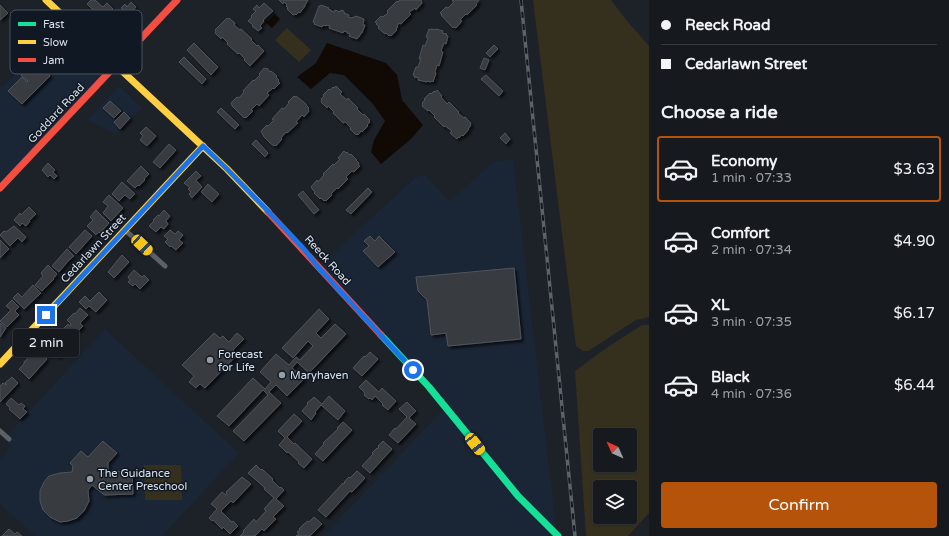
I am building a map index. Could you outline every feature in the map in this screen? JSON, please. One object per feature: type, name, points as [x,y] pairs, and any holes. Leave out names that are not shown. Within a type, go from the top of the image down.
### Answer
[{"type":"street","name":"Reeck Road","points":[[46,0],[57,10]]},
{"type":"street","name":"Goddard Road","points":[[142,38],[177,0]]},
{"type":"street","name":"Goddard Road","points":[[0,188],[108,74]]},
{"type":"street","name":"Reeck Road","points":[[125,74],[254,195],[446,407],[518,496],[558,536]]},
{"type":"street","name":"Cedarlawn Street","points":[[0,364],[203,146]]},
{"type":"street","points":[[126,230],[165,266]]},
{"type":"street","points":[[0,431],[9,439]]},
{"type":"shaded area","points":[[533,0],[611,0],[649,46],[649,317],[636,320],[588,351],[583,351],[576,346]]},
{"type":"shaded area","points":[[275,14],[280,19],[272,28],[265,22]]},
{"type":"shaded area","points":[[287,28],[311,50],[299,62],[275,40]]},
{"type":"shaded area","points":[[327,43],[386,63],[397,75],[402,100],[423,125],[411,139],[381,164],[371,152],[374,140],[385,121],[373,104],[344,75],[330,73],[311,89],[297,77],[316,63]]},
{"type":"shaded area","points":[[16,74],[108,74],[0,188],[0,85],[3,87]]},
{"type":"shaded area","points":[[119,86],[142,108],[115,134],[87,120]]},
{"type":"shaded area","points":[[513,159],[557,536],[323,536],[446,407],[318,267],[415,178],[424,174],[450,201],[493,162]]},
{"type":"shaded area","points":[[642,325],[649,325],[649,513],[628,536],[586,536],[575,371]]},
{"type":"shaded area","points":[[105,329],[239,453],[162,536],[35,536],[0,504],[0,459],[10,447],[3,440]]},
{"type":"shaded area","points":[[144,465],[181,465],[182,500],[145,500]]},
{"type":"building","points":[[91,0],[95,0],[103,7],[107,3],[113,9],[93,10],[87,4]]},
{"type":"building","points":[[279,0],[308,0],[300,13],[299,12],[296,15],[293,15],[287,9],[287,5],[284,2],[283,4]]},
{"type":"building","points":[[400,0],[421,0],[422,3],[416,10],[415,8],[409,12],[411,14],[401,24],[399,23],[396,29],[397,30],[389,36],[378,28],[377,23],[375,22],[381,16],[383,17],[386,15],[388,13],[387,11]]},
{"type":"building","points":[[479,0],[476,4],[477,5],[460,20],[462,21],[456,28],[453,28],[440,13],[454,2],[452,1]]},
{"type":"building","points":[[131,2],[136,7],[133,10],[123,10],[121,8],[125,4],[127,7]]},
{"type":"building","points":[[264,3],[273,11],[263,20],[264,21],[260,26],[262,28],[258,31],[248,21],[256,11],[253,9],[257,5],[259,8]]},
{"type":"building","points":[[0,5],[8,13],[0,20]]},
{"type":"building","points":[[321,5],[334,12],[335,10],[340,12],[341,10],[344,11],[344,13],[349,15],[348,17],[352,18],[356,16],[364,19],[363,25],[365,25],[359,37],[357,39],[349,36],[350,34],[347,32],[344,31],[343,33],[329,28],[330,26],[323,25],[322,27],[314,24],[315,23],[313,22],[319,6]]},
{"type":"building","points":[[227,18],[235,23],[234,25],[240,30],[241,29],[257,46],[258,45],[264,51],[250,66],[239,53],[238,54],[227,44],[228,43],[222,37],[221,39],[215,33],[215,30]]},
{"type":"building","points":[[429,29],[443,31],[442,33],[447,34],[446,35],[448,36],[446,44],[444,43],[441,51],[443,52],[439,66],[437,65],[433,82],[418,80],[419,78],[414,77],[415,76],[413,75],[421,59],[419,59],[423,45],[425,46],[428,38],[426,37]]},
{"type":"building","points":[[194,43],[218,67],[211,75],[187,50]]},
{"type":"building","points":[[494,45],[498,49],[490,57],[486,53]]},
{"type":"building","points":[[184,57],[206,79],[202,84],[179,62]]},
{"type":"building","points":[[484,58],[489,60],[485,70],[480,68]]},
{"type":"building","points":[[264,68],[267,68],[270,72],[271,71],[277,76],[276,77],[280,83],[267,93],[269,95],[259,106],[257,104],[251,110],[253,111],[246,118],[244,118],[232,106],[231,103],[237,97],[239,98],[253,80],[254,81],[260,75],[259,74]]},
{"type":"building","points":[[48,74],[50,76],[22,104],[8,91],[22,77],[27,82],[28,81],[21,75]]},
{"type":"building","points":[[486,75],[503,91],[499,96],[481,79]]},
{"type":"building","points":[[336,86],[342,92],[340,94],[347,100],[348,98],[363,115],[364,114],[370,120],[367,125],[368,126],[358,135],[350,129],[351,128],[345,122],[343,123],[328,106],[327,108],[321,102],[321,99],[324,96],[323,95],[329,89],[330,90]]},
{"type":"building","points":[[437,90],[447,104],[449,102],[459,112],[458,113],[471,123],[469,129],[463,136],[458,137],[457,139],[450,133],[452,131],[445,126],[444,127],[429,110],[428,111],[422,106],[422,103],[425,100],[424,99],[430,93],[431,94]]},
{"type":"building","points":[[294,96],[306,104],[309,111],[304,117],[302,115],[296,122],[298,123],[287,133],[286,132],[276,146],[274,146],[264,137],[261,131],[274,120],[272,119],[282,108],[284,109]]},
{"type":"building","points":[[110,101],[121,111],[114,118],[103,108]]},
{"type":"building","points":[[221,108],[239,125],[235,129],[217,112]]},
{"type":"building","points":[[124,112],[130,118],[120,129],[114,122]]},
{"type":"building","points":[[146,127],[156,136],[147,146],[140,140],[143,136],[140,133]]},
{"type":"building","points":[[505,133],[510,139],[506,144],[500,138]]},
{"type":"building","points":[[256,140],[268,153],[265,157],[252,144]]},
{"type":"building","points":[[169,144],[176,150],[160,168],[153,162]]},
{"type":"building","points":[[344,151],[350,155],[351,154],[360,166],[354,172],[352,171],[346,177],[348,179],[331,194],[332,195],[326,201],[324,201],[314,193],[315,192],[311,187],[317,180],[318,182],[324,175],[323,174],[333,164],[334,165],[340,159],[338,158]]},
{"type":"building","points":[[48,163],[55,170],[53,172],[57,176],[54,179],[50,175],[48,177],[42,170]]},
{"type":"building","points":[[141,166],[149,174],[139,186],[138,185],[135,188],[127,181]]},
{"type":"building","points":[[196,171],[201,176],[196,180],[202,187],[192,198],[189,194],[191,192],[188,189],[190,188],[184,183]]},
{"type":"building","points":[[122,182],[135,194],[130,199],[125,195],[119,201],[112,194]]},
{"type":"building","points":[[208,184],[219,194],[212,202],[201,192]]},
{"type":"building","points":[[368,188],[372,192],[351,214],[346,210]]},
{"type":"building","points":[[303,191],[319,210],[314,214],[298,195]]},
{"type":"building","points":[[109,195],[123,208],[111,221],[103,213],[108,206],[103,202]]},
{"type":"building","points":[[29,207],[36,214],[26,226],[22,223],[20,226],[14,220],[20,213],[21,215]]},
{"type":"building","points":[[96,210],[109,223],[100,233],[99,232],[96,235],[87,226],[93,220],[90,217]]},
{"type":"building","points":[[164,210],[170,216],[166,221],[168,224],[164,229],[161,227],[156,232],[149,226]]},
{"type":"building","points":[[14,226],[26,237],[22,242],[18,238],[10,246],[0,235],[4,231],[6,232]]},
{"type":"building","points":[[85,230],[92,236],[76,254],[69,247]]},
{"type":"building","points":[[170,230],[175,234],[178,231],[183,235],[179,240],[183,243],[176,250],[165,242],[168,239],[164,236]]},
{"type":"building","points":[[370,236],[375,241],[379,236],[395,252],[378,267],[363,251],[369,246],[364,241]]},
{"type":"building","points":[[0,240],[9,249],[0,258]]},
{"type":"building","points":[[67,249],[74,256],[59,272],[52,266]]},
{"type":"building","points":[[122,255],[129,262],[114,278],[108,272]]},
{"type":"building","points":[[48,265],[57,274],[42,291],[35,285],[43,276],[41,273]]},
{"type":"building","points":[[514,268],[521,339],[448,346],[446,333],[431,335],[427,300],[418,291],[416,277]]},
{"type":"building","points":[[134,270],[142,277],[144,275],[149,280],[140,289],[135,284],[133,286],[128,282],[130,280],[128,277]]},
{"type":"building","points":[[33,285],[41,293],[24,309],[13,298],[18,293],[22,297]]},
{"type":"building","points":[[99,292],[107,300],[96,312],[89,306],[86,309],[79,302],[85,296],[90,301]]},
{"type":"building","points":[[12,300],[19,307],[15,311],[19,315],[7,327],[0,321],[11,310],[6,306]]},
{"type":"building","points":[[80,308],[88,315],[80,323],[83,326],[78,331],[76,328],[69,335],[63,329],[68,324],[70,326],[71,324],[67,320]]},
{"type":"building","name":"Maryhaven","points":[[319,309],[329,319],[316,333],[321,338],[335,324],[346,334],[309,373],[297,362],[292,368],[304,379],[287,396],[276,385],[269,392],[281,403],[244,441],[233,431],[268,395],[263,390],[229,426],[217,416],[253,378],[265,389],[271,382],[260,372],[276,354],[289,365],[296,357],[300,360],[313,346],[308,341],[293,358],[282,348]]},
{"type":"building","points":[[0,323],[6,328],[0,337]]},
{"type":"building","points":[[57,331],[70,342],[58,357],[53,352],[50,356],[43,351],[53,338],[52,336]]},
{"type":"building","name":"Forecast for Life","points":[[214,333],[220,338],[223,336],[229,342],[237,333],[244,339],[233,350],[237,355],[205,388],[200,384],[196,388],[189,382],[194,376],[182,365]]},
{"type":"building","points":[[37,350],[47,359],[29,379],[19,369]]},
{"type":"building","points":[[370,352],[378,359],[362,376],[353,368]]},
{"type":"building","points":[[12,377],[18,383],[0,402],[0,386],[3,383],[6,385],[5,383]]},
{"type":"building","points":[[366,380],[379,392],[382,388],[396,401],[388,410],[375,396],[372,400],[364,395],[364,392],[359,387]]},
{"type":"building","points":[[329,396],[345,411],[338,420],[321,405],[311,420],[302,411],[308,404],[307,403],[314,397],[322,404]]},
{"type":"building","points":[[11,398],[19,405],[21,403],[25,406],[23,409],[27,412],[20,419],[9,409],[10,408],[6,404]]},
{"type":"building","points":[[407,402],[416,411],[409,418],[416,424],[398,443],[389,435],[407,417],[399,409]]},
{"type":"building","points":[[294,414],[302,421],[287,437],[312,459],[304,468],[279,445],[285,438],[278,431]]},
{"type":"building","points":[[343,422],[352,430],[323,461],[315,454],[324,444],[323,443],[338,429],[337,428]]},
{"type":"building","name":"The Guidance Center Preschool","points":[[103,441],[117,453],[108,463],[108,471],[132,471],[133,494],[104,495],[92,485],[88,490],[89,501],[84,511],[77,518],[60,522],[50,517],[43,510],[40,501],[40,491],[44,482],[49,476],[72,472],[73,466],[70,463],[81,451],[88,457]]},
{"type":"building","points":[[383,441],[392,449],[370,473],[362,466]]},
{"type":"building","points":[[256,465],[284,490],[276,499],[284,506],[273,517],[276,519],[264,531],[262,529],[255,536],[240,536],[254,519],[256,522],[266,511],[264,509],[274,498],[248,473]]},
{"type":"building","points":[[357,471],[365,478],[352,492],[350,491],[326,517],[318,510],[349,477],[350,478]]},
{"type":"building","points":[[242,477],[251,484],[233,503],[231,501],[221,511],[238,526],[230,534],[223,527],[222,529],[209,518],[217,509],[211,504],[222,492],[226,495],[226,492]]},
{"type":"building","points":[[314,517],[322,524],[310,536],[296,536],[299,534],[297,532],[300,530],[299,529]]},
{"type":"building","points":[[9,529],[15,534],[17,532],[22,536],[2,536]]},
{"type":"railway","points":[[521,0],[575,536]]},
{"type":"traffic: fast","points":[[381,335],[429,387],[518,496],[558,536]]},
{"type":"traffic: slow","points":[[46,0],[57,10]]},
{"type":"traffic: slow","points":[[125,74],[227,169],[268,212]]},
{"type":"traffic: slow","points":[[0,364],[203,146]]},
{"type":"traffic: jam","points":[[142,37],[177,0]]},
{"type":"traffic: jam","points":[[0,188],[107,74]]},
{"type":"traffic: jam","points":[[268,212],[381,335]]},
{"type":"place","name":"Forecast for Life","points":[[210,360]]},
{"type":"place","name":"Maryhaven","points":[[282,375]]},
{"type":"place","name":"The Guidance Center Preschool","points":[[90,479]]},
{"type":"route","points":[[46,315],[203,146],[249,191],[303,248],[318,267],[413,370]]}]
